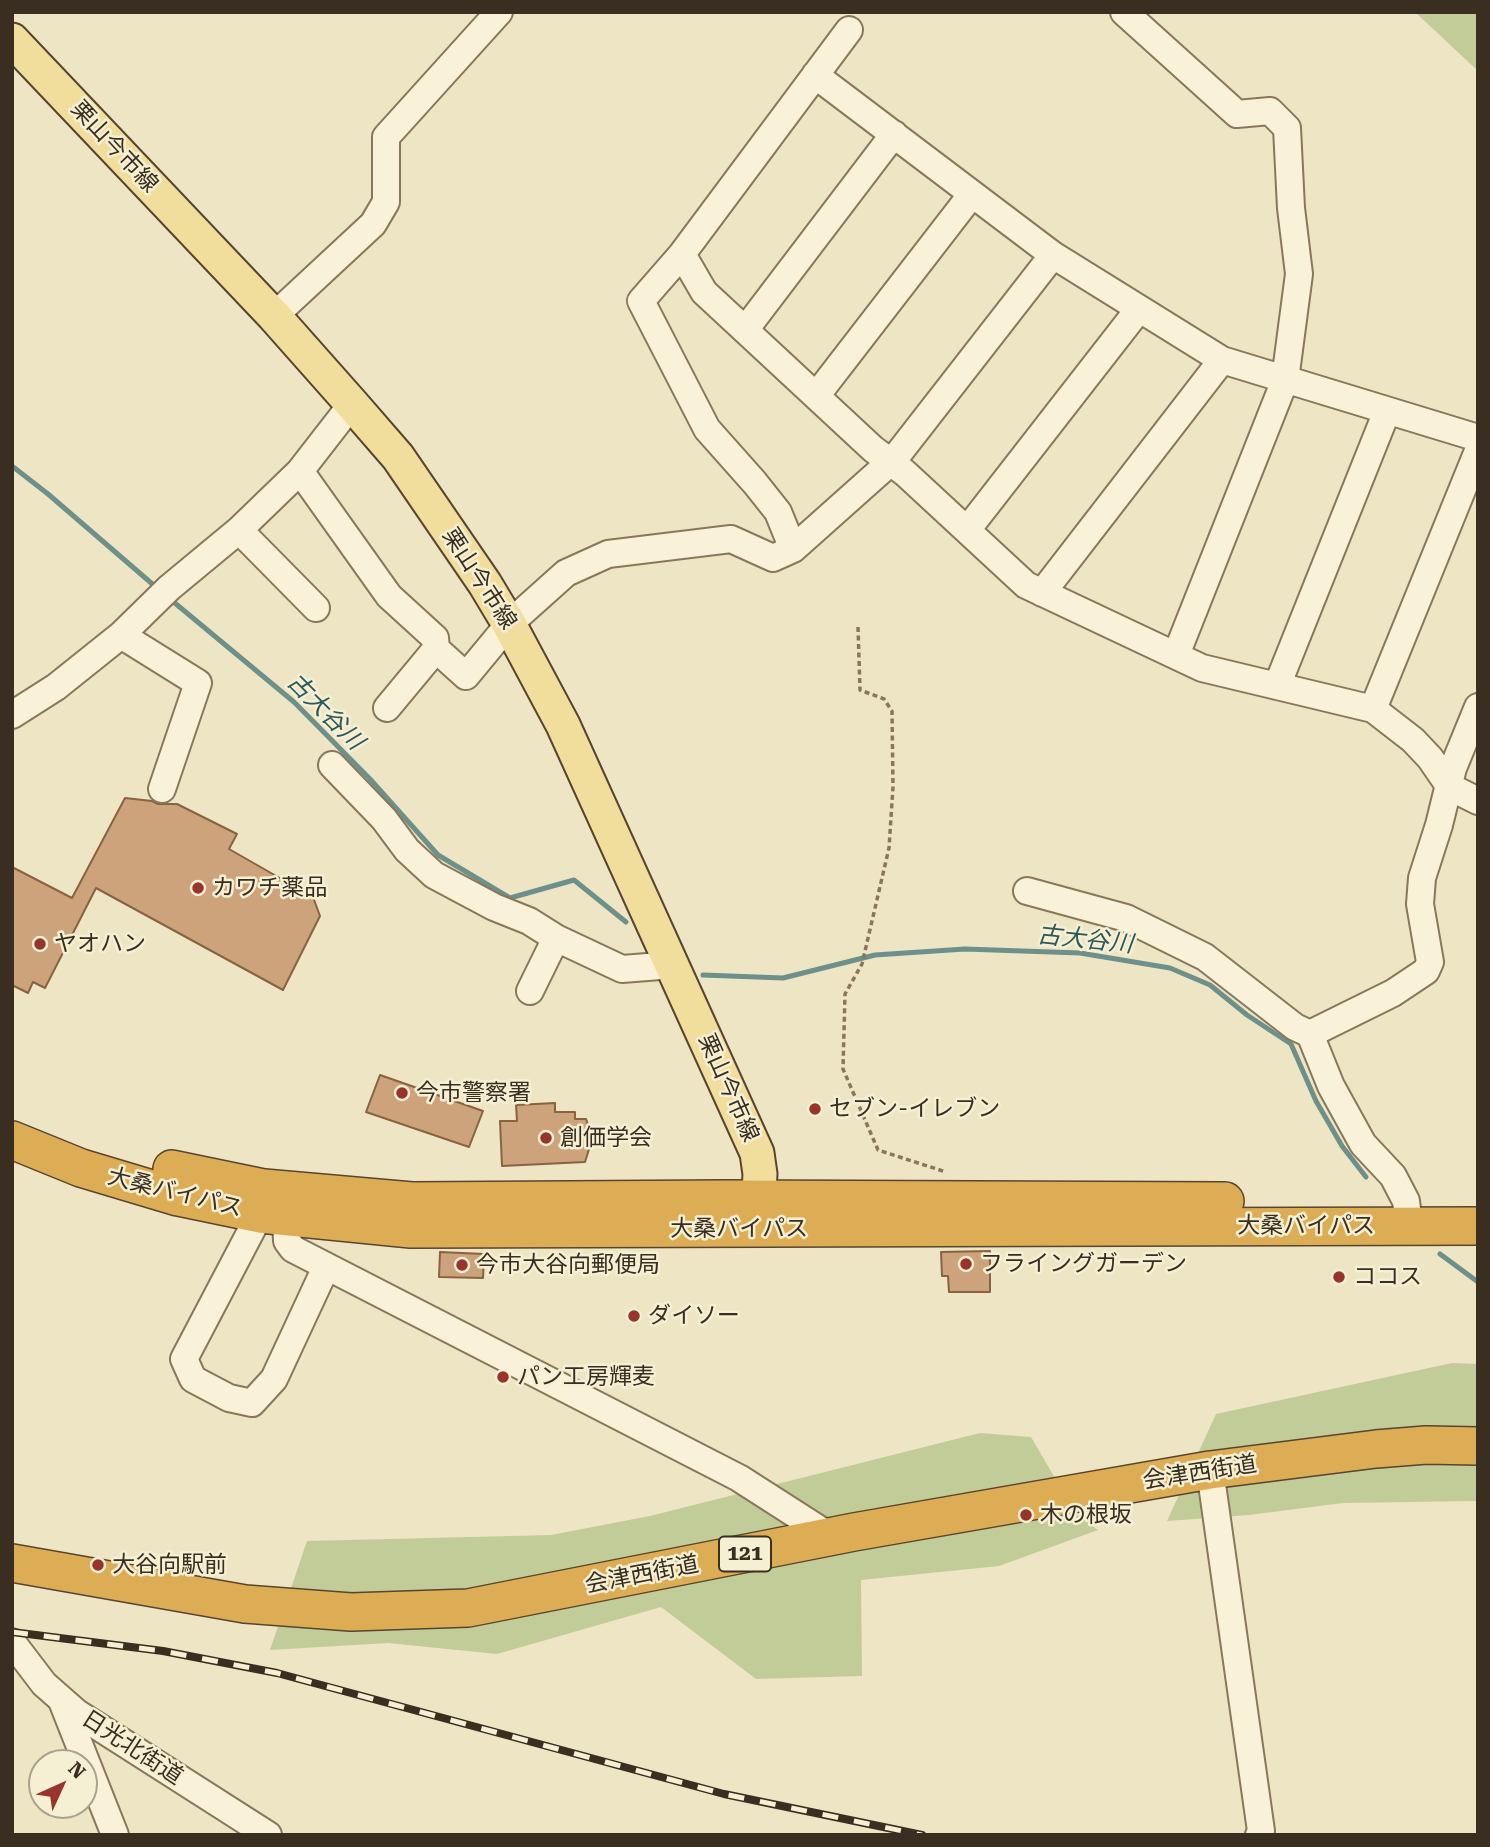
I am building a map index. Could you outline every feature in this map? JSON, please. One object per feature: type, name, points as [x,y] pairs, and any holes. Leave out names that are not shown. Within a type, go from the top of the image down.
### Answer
[{"type":"highway","name":"大桑バイパス","points":[[12,1115],[95,1147],[146,1163],[368,1212]]},
{"type":"highway","name":"大桑バイパス","points":[[12,1140],[81,1168],[136,1186],[273,1216],[368,1212],[412,1201],[758,1214],[1407,1213],[1478,1201]]},
{"type":"highway","name":"大桑バイパス","points":[[1407,1213],[1478,1226]]},
{"type":"highway","name":"会津西街道","points":[[12,1563],[245,1604],[351,1612],[414,1612],[468,1608],[831,1537],[1210,1470],[1376,1449],[1478,1446]]},
{"type":"main road","name":"栗山今市線","points":[[12,40],[274,316],[352,404],[398,457],[485,584],[563,725],[757,1153],[761,1174],[758,1214]]},
{"type":"street","points":[[274,316],[373,225],[386,202],[386,137],[499,12]]},
{"type":"street","points":[[1124,12],[1237,114],[1270,111],[1287,128],[1291,208],[1299,274],[1286,380],[1176,655]]},
{"type":"street","points":[[793,550],[778,512],[707,429],[641,301],[682,254],[849,30]]},
{"type":"street","points":[[816,75],[1053,256],[1222,360],[1478,438]]},
{"type":"street","points":[[744,330],[894,134]]},
{"type":"street","points":[[816,396],[972,194]]},
{"type":"street","points":[[682,254],[704,292],[873,449],[891,462],[1026,585],[1202,668],[1373,709],[1413,740],[1449,785],[1478,801]]},
{"type":"street","points":[[300,471],[389,596],[435,638],[436,649],[466,676],[509,624],[566,573],[608,554],[731,539],[774,558],[793,550],[891,462],[1053,256]]},
{"type":"street","points":[[967,530],[1139,309]]},
{"type":"street","points":[[1042,593],[1222,360]]},
{"type":"street","points":[[12,715],[56,687],[121,635],[163,594],[239,530],[300,471],[352,404]]},
{"type":"street","points":[[1277,686],[1387,411]]},
{"type":"street","points":[[1373,709],[1478,451]]},
{"type":"street","points":[[239,530],[316,608]]},
{"type":"street","points":[[121,635],[198,683],[162,789]]},
{"type":"street","points":[[387,708],[436,649]]},
{"type":"street","points":[[1310,1034],[1393,993],[1426,971],[1430,962],[1420,904],[1422,878],[1439,825],[1452,768],[1478,707]]},
{"type":"street","points":[[331,765],[384,820],[407,850],[434,875],[622,970],[673,965]]},
{"type":"street","points":[[1027,891],[1126,918],[1205,957],[1294,1027],[1310,1034],[1331,1086],[1363,1144],[1393,1176],[1407,1213]]},
{"type":"street","points":[[530,991],[556,939]]},
{"type":"street","points":[[326,1267],[274,1379],[252,1403],[229,1398],[193,1380],[184,1359],[273,1216],[293,1249],[739,1478],[831,1537]]},
{"type":"street","points":[[1210,1470],[1261,1831],[1259,1835]]},
{"type":"street","name":"日光北街道","points":[[12,1642],[44,1684],[62,1701],[268,1835]]},
{"type":"street","points":[[62,1701],[115,1835]]},
{"type":"path","points":[[858,627],[860,690],[884,699],[892,710],[893,775],[888,848],[862,964],[845,994],[843,1069],[878,1150],[955,1175]]},
{"type":"green space","points":[[1415,12],[1478,12],[1478,71]]},
{"type":"green space","points":[[1452,1363],[1478,1364],[1478,1501],[1343,1503],[1249,1515],[1167,1521],[1216,1414]]},
{"type":"green space","points":[[980,1433],[1031,1437],[1076,1514],[1098,1530],[999,1566],[861,1580],[862,1676],[756,1679],[661,1607],[497,1654],[388,1643],[270,1650],[307,1541],[551,1535],[650,1516]]},
{"type":"building","name":"カワチ薬品","points":[[125,798],[158,804],[177,804],[237,834],[229,849],[313,897],[320,916],[283,990],[96,888],[45,988],[33,982],[28,993],[12,985],[12,867],[72,898]]},
{"type":"building","name":"今市警察署","points":[[380,1075],[483,1111],[469,1147],[366,1112]]},
{"type":"building","name":"創価学会","points":[[555,1103],[555,1112],[575,1112],[575,1119],[586,1119],[590,1130],[590,1146],[585,1162],[502,1166],[500,1121],[517,1121],[516,1105]]},
{"type":"building","name":"フライングガーデン","points":[[990,1251],[990,1292],[949,1292],[948,1276],[942,1276],[941,1252]]},
{"type":"building","name":"今市大谷向郵便局","points":[[440,1252],[484,1254],[483,1278],[439,1277]]},
{"type":"waterway","name":"古大谷川","points":[[12,466],[157,588]]},
{"type":"waterway","name":"古大谷川","points":[[170,599],[294,702],[370,779],[438,855],[510,898],[574,880],[626,922]]},
{"type":"waterway","name":"古大谷川","points":[[703,975],[783,978],[875,955],[965,949],[1080,953],[1170,968],[1210,985],[1247,1015],[1291,1044],[1316,1101],[1342,1146],[1366,1177]]},
{"type":"waterway","name":"古大谷川","points":[[1440,1254],[1478,1282]]},
{"type":"railway","points":[[12,1632],[163,1651],[277,1673],[724,1794],[922,1835]]},
{"type":"place","name":"カワチ薬品","points":[[198,888]]},
{"type":"place","name":"ヤオハン","points":[[40,944]]},
{"type":"place","name":"今市警察署","points":[[402,1093]]},
{"type":"place","name":"セブン-イレブン","points":[[815,1109]]},
{"type":"place","name":"創価学会","points":[[546,1138]]},
{"type":"place","name":"フライングガーデン","points":[[966,1264]]},
{"type":"place","name":"今市大谷向郵便局","points":[[462,1265]]},
{"type":"place","name":"ココス","points":[[1339,1277]]},
{"type":"place","name":"ダイソー","points":[[634,1316]]},
{"type":"place","name":"パン工房輝麦","points":[[503,1377]]},
{"type":"place","name":"木の根坂","points":[[1026,1515]]},
{"type":"place","name":"大谷向駅前","points":[[98,1565]]}]
